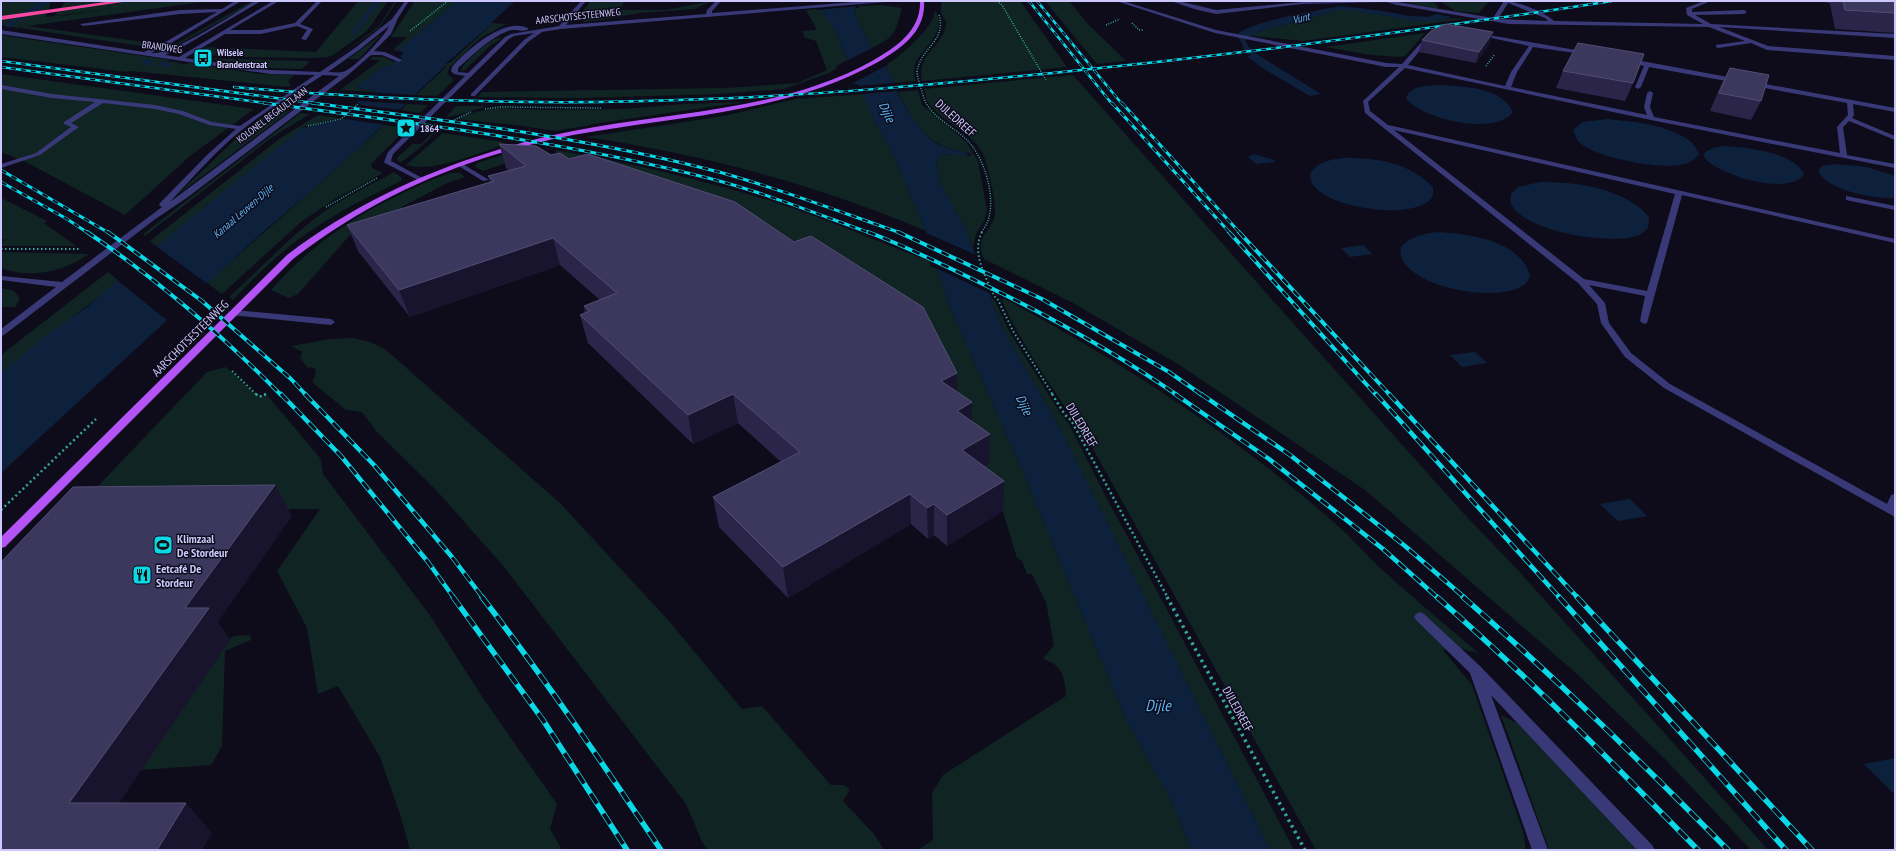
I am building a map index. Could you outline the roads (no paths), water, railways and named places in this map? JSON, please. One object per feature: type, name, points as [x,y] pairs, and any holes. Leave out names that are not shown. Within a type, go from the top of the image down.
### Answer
[{"type":"highway","points":[[1,18],[126,1]]},
{"type":"main road","name":"AARSCHOTSESTEENWEG","points":[[1,544],[285,261],[313,238],[364,206],[420,179],[459,164],[550,138],[618,126],[719,113],[770,102],[808,91],[872,64],[896,49],[916,29],[922,18],[922,1]]},
{"type":"street","points":[[145,53],[164,45],[239,1]]},
{"type":"street","points":[[158,55],[176,48],[259,1]]},
{"type":"street","points":[[181,58],[277,1]]},
{"type":"street","points":[[224,32],[261,32],[297,24],[320,1]]},
{"type":"street","name":"KOLONEL BEGAULTLAAN","points":[[151,218],[226,141],[241,128],[380,32],[395,18],[407,1]]},
{"type":"street","points":[[561,26],[584,1]]},
{"type":"street","points":[[709,15],[709,11],[719,1]]},
{"type":"street","name":"AARSCHOTSESTEENWEG","points":[[420,179],[387,162],[390,153],[507,38],[522,33],[561,26],[886,1]]},
{"type":"street","points":[[1118,1],[1173,19],[1231,35],[1386,65],[1404,66],[1476,80],[1507,88],[1651,118],[1895,166]]},
{"type":"street","points":[[1173,1],[1216,12],[1311,2],[1388,1],[1506,22],[1741,26],[1895,36]]},
{"type":"street","points":[[1191,1],[1216,12]]},
{"type":"street","points":[[1495,20],[1500,8],[1507,1],[1547,17],[1554,24]]},
{"type":"street","points":[[1689,14],[1689,8],[1709,1]]},
{"type":"street","points":[[1820,1],[1849,5]]},
{"type":"street","points":[[83,24],[180,12],[222,10]]},
{"type":"street","points":[[1689,14],[1744,12]]},
{"type":"street","points":[[1689,14],[1711,26],[1767,48],[1895,58]]},
{"type":"street","name":"KOLONEL BEGAULTLAAN","points":[[1,333],[110,251],[151,218],[185,195],[346,74],[371,53],[389,33],[395,18]]},
{"type":"street","points":[[1493,26],[1506,22]]},
{"type":"street","points":[[297,24],[310,29],[304,39]]},
{"type":"street","points":[[470,75],[456,74],[454,71],[455,67],[487,39],[511,26],[544,29]]},
{"type":"street","points":[[1486,28],[1473,32],[1532,45],[1594,55]]},
{"type":"street","points":[[473,96],[526,41],[544,29]]},
{"type":"street","name":"BRANDWEG","points":[[1,32],[270,72],[346,74]]},
{"type":"street","points":[[1436,33],[1431,35],[1402,70],[1365,102],[1367,112],[1581,282],[1601,303],[1605,323],[1628,355],[1667,386],[1892,511],[1895,498]]},
{"type":"street","points":[[1718,46],[1752,42]]},
{"type":"street","points":[[1507,88],[1514,72],[1532,45]]},
{"type":"street","points":[[371,53],[383,52],[399,60]]},
{"type":"street","points":[[1624,60],[1895,110]]},
{"type":"street","points":[[1638,87],[1647,64]]},
{"type":"street","points":[[1,87],[52,96],[155,107],[181,112],[211,124],[241,128]]},
{"type":"street","points":[[1650,93],[1647,107],[1651,118]]},
{"type":"street","points":[[1,166],[38,154],[76,127],[66,123],[102,101]]},
{"type":"street","points":[[1844,157],[1840,127],[1852,115],[1850,101]]},
{"type":"street","points":[[1848,119],[1895,138]]},
{"type":"street","points":[[1384,126],[1895,241]]},
{"type":"street","points":[[459,164],[485,180]]},
{"type":"street","points":[[1644,320],[1679,192]]},
{"type":"street","points":[[1849,198],[1895,208]]},
{"type":"street","points":[[1,278],[64,285]]},
{"type":"street","points":[[1581,282],[1650,294]]},
{"type":"street","points":[[234,313],[331,322]]},
{"type":"street","points":[[1420,617],[1475,670],[1647,850]]},
{"type":"street","points":[[1475,670],[1540,850]]},
{"type":"water","name":"Kanaal Leuven-Dijle","points":[[458,1],[515,1],[491,23],[493,23],[444,65],[445,66],[401,109],[311,191],[264,231],[1,473],[1,373],[47,335],[87,307],[180,227],[301,129],[343,119],[361,104],[356,102],[374,90],[356,88],[382,67],[390,66],[394,62],[403,58],[400,57],[404,52],[397,51]]},
{"type":"water","name":"Dijle","points":[[815,1],[851,1],[856,8],[854,13],[872,48],[886,65],[894,83],[893,85],[920,129],[933,141],[941,145],[968,153],[966,156],[942,154],[936,162],[941,184],[966,230],[991,296],[993,306],[1007,336],[1061,430],[1270,850],[1192,850],[1169,796],[1126,719],[1022,470],[949,305],[926,231],[892,152],[873,119],[859,85],[853,83],[844,62],[848,60],[835,30],[819,9]]},
{"type":"water","points":[[1340,6],[1410,16],[1428,17],[1436,14],[1452,17],[1436,21],[1415,21],[1340,10],[1258,32],[1252,36],[1237,34],[1272,20]]},
{"type":"water","points":[[1258,55],[1321,94],[1310,96],[1264,69],[1247,56]]},
{"type":"water","points":[[1439,85],[1470,87],[1491,93],[1500,97],[1508,104],[1513,112],[1504,119],[1491,123],[1476,124],[1459,122],[1427,113],[1414,106],[1406,98],[1415,88]]},
{"type":"water","points":[[1607,119],[1661,127],[1681,135],[1690,141],[1699,154],[1690,162],[1680,165],[1650,165],[1615,158],[1599,153],[1586,147],[1578,141],[1573,130],[1583,122]]},
{"type":"water","points":[[1725,146],[1769,152],[1790,160],[1798,166],[1804,174],[1796,181],[1785,184],[1754,181],[1737,176],[1711,164],[1704,157],[1705,152],[1713,148]]},
{"type":"water","points":[[1254,154],[1274,160],[1275,162],[1256,164],[1248,157]]},
{"type":"water","points":[[1344,158],[1369,159],[1392,163],[1403,167],[1413,172],[1433,187],[1433,195],[1431,199],[1416,207],[1402,210],[1366,208],[1333,199],[1320,192],[1312,183],[1310,174],[1317,166],[1321,164]]},
{"type":"water","points":[[1837,164],[1867,167],[1895,176],[1895,198],[1864,195],[1840,188],[1830,183],[1818,170],[1822,166]]},
{"type":"water","points":[[1540,182],[1577,184],[1614,193],[1636,205],[1645,212],[1649,218],[1648,228],[1639,235],[1626,238],[1609,239],[1569,234],[1549,229],[1532,222],[1519,213],[1511,203],[1511,194],[1518,187]]},
{"type":"water","points":[[1437,232],[1478,237],[1504,247],[1515,254],[1524,263],[1530,275],[1528,281],[1524,285],[1512,290],[1495,293],[1456,290],[1421,277],[1408,267],[1401,256],[1401,247],[1413,238]]},
{"type":"water","points":[[1363,245],[1372,254],[1350,257],[1341,248]]},
{"type":"water","points":[[1475,352],[1487,363],[1462,367],[1450,355]]},
{"type":"water","points":[[1630,499],[1647,516],[1618,521],[1600,504]]},
{"type":"water","points":[[1895,758],[1895,792],[1893,793],[1864,764]]},
{"type":"waterway","points":[[8,25],[47,1]]},
{"type":"waterway","points":[[355,32],[378,1]]},
{"type":"waterway","name":"Vunt","points":[[1250,33],[1241,37],[1247,49],[1264,63]]},
{"type":"waterway","points":[[145,62],[151,63]]},
{"type":"waterway","points":[[162,64],[168,65]]},
{"type":"railway","points":[[1029,1],[1084,70]]},
{"type":"railway","points":[[1037,1],[1093,69]]},
{"type":"railway","points":[[1093,69],[1263,50],[1403,32],[1612,1]]},
{"type":"railway","points":[[1,61],[320,104]]},
{"type":"railway","points":[[1,67],[272,104]]},
{"type":"railway","points":[[1084,70],[1093,69]]},
{"type":"railway","points":[[1093,69],[1122,104]]},
{"type":"railway","points":[[234,87],[411,99],[529,102],[647,101],[793,95],[880,89],[1084,70]]},
{"type":"railway","points":[[1084,70],[1112,104]]},
{"type":"railway","points":[[264,103],[487,134],[598,153],[729,184],[870,233]]},
{"type":"railway","points":[[312,103],[517,131],[619,149],[669,160],[719,172],[765,186],[901,233]]},
{"type":"railway","points":[[1112,103],[1230,233]]},
{"type":"railway","points":[[1122,103],[1240,233]]},
{"type":"railway","points":[[1,170],[109,233]]},
{"type":"railway","points":[[1,182],[67,219],[88,233]]},
{"type":"railway","points":[[87,232],[164,288],[212,329],[281,395]]},
{"type":"railway","points":[[108,232],[202,301],[291,379],[306,395]]},
{"type":"railway","points":[[868,232],[927,257],[1045,315],[1099,345],[1177,395]]},
{"type":"railway","points":[[898,232],[1042,299],[1169,372],[1202,395]]},
{"type":"railway","points":[[1229,232],[1376,395]]},
{"type":"railway","points":[[1239,232],[1390,395]]},
{"type":"railway","points":[[281,394],[341,456],[428,562],[454,598]]},
{"type":"railway","points":[[305,394],[374,465],[452,557],[483,598]]},
{"type":"railway","points":[[1175,394],[1269,459],[1383,549],[1438,598]]},
{"type":"railway","points":[[1201,394],[1290,455],[1405,546],[1465,598]]},
{"type":"railway","points":[[1376,394],[1560,598]]},
{"type":"railway","points":[[1389,394],[1578,598]]},
{"type":"railway","points":[[453,597],[543,720],[627,850]]},
{"type":"railway","points":[[482,597],[551,690],[661,850]]},
{"type":"railway","points":[[1437,597],[1537,689],[1698,850]]},
{"type":"railway","points":[[1463,597],[1598,721],[1728,850]]},
{"type":"railway","points":[[1559,597],[1786,850]]},
{"type":"railway","points":[[1577,597],[1812,850]]},
{"type":"place","name":"Wilsele Brandenstraat","points":[[203,58]]},
{"type":"place","name":"1864","points":[[406,128]]},
{"type":"place","name":"Klimzaal De Stordeur","points":[[163,545]]},
{"type":"place","name":"Eetcafé De Stordeur","points":[[142,575]]}]
